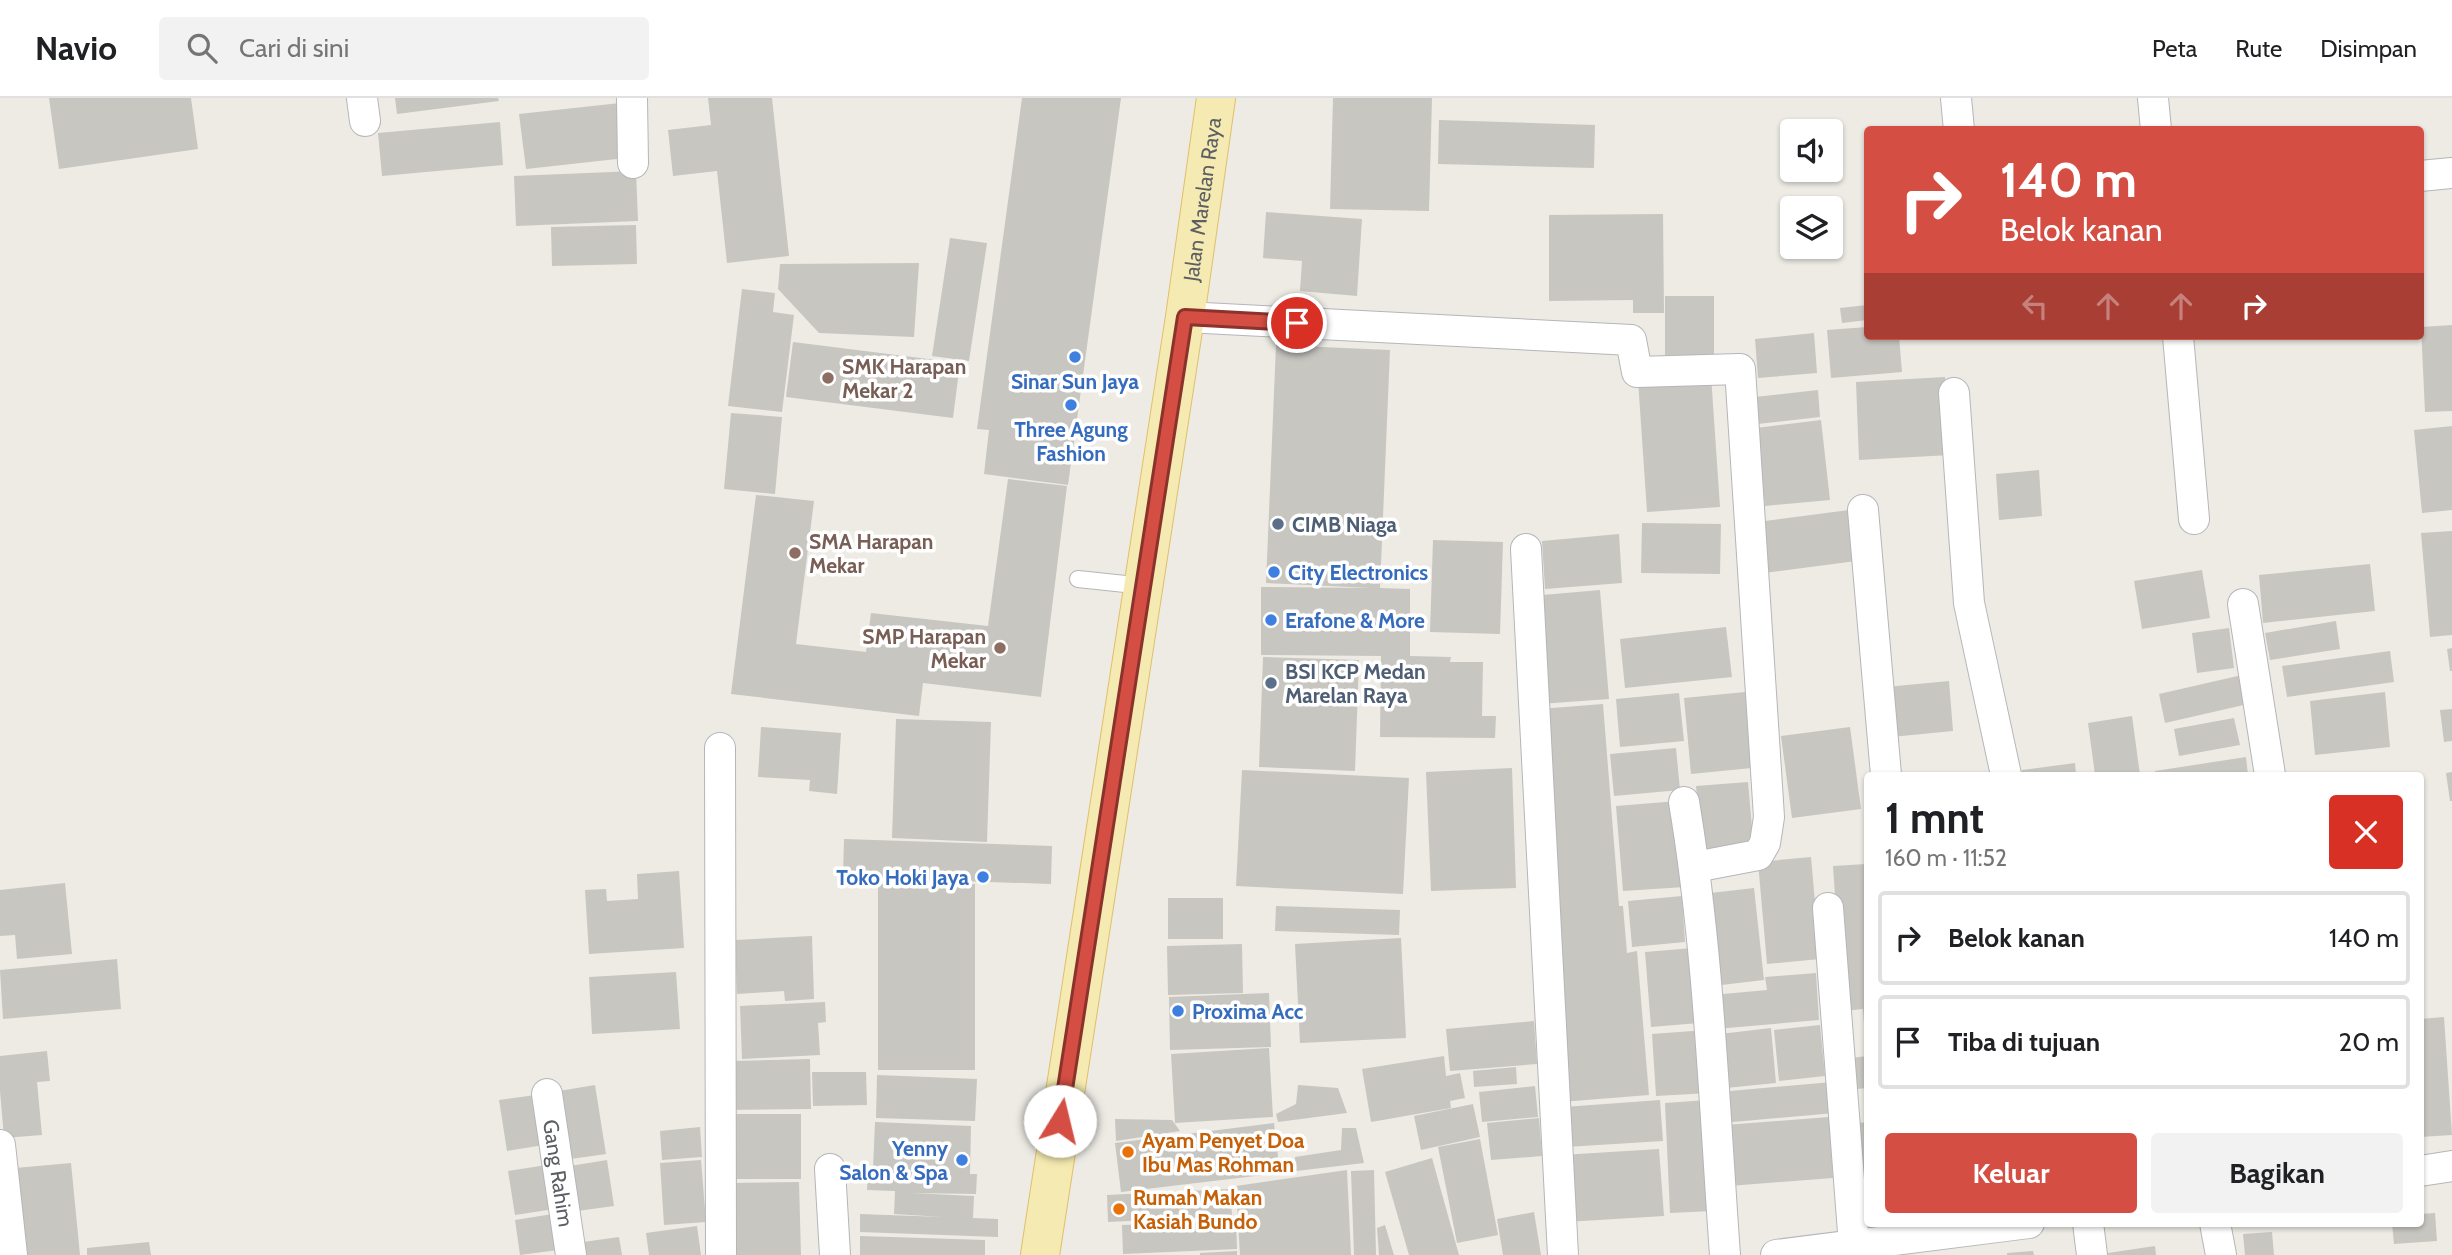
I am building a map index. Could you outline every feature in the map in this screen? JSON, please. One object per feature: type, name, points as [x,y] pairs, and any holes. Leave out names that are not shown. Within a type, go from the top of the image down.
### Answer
[{"type":"main road","name":"Jalan Marelan Raya","points":[[1040,1255],[1185,317],[1216,98]]},
{"type":"street","points":[[632,98],[633,163]]},
{"type":"street","points":[[1956,98],[1959,126]]},
{"type":"street","points":[[2153,98],[2156,126]]},
{"type":"street","points":[[2424,176],[2452,173]]},
{"type":"street","points":[[1185,317],[1631,340],[1637,372],[1740,369],[1769,817],[1765,843],[1758,855],[1695,867]]},
{"type":"street","points":[[2179,340],[2194,519]]},
{"type":"street","points":[[1954,393],[1969,603],[2005,772]]},
{"type":"street","points":[[1863,510],[1886,772]]},
{"type":"street","points":[[1526,549],[1563,1255]]},
{"type":"street","points":[[2243,604],[2270,772]]},
{"type":"street","points":[[720,748],[721,1255]]},
{"type":"street","points":[[1684,802],[1695,867],[1707,993],[1725,1255]]},
{"type":"street","points":[[1828,908],[1854,1245]]},
{"type":"street","name":"Gang Rahim","points":[[547,1094],[571,1255]]},
{"type":"street","points":[[0,1145],[12,1255]]},
{"type":"street","points":[[2424,1170],[2452,1166]]},
{"type":"street","points":[[830,1169],[835,1255]]},
{"type":"street","points":[[1776,1255],[1854,1245],[1926,1230],[1970,1227]]},
{"type":"street","points":[[2088,1227],[2092,1255]]},
{"type":"street","points":[[2217,1227],[2221,1255]]},
{"type":"lane","points":[[1078,579],[1143,586]]},
{"type":"building","points":[[49,98],[191,98],[198,149],[59,169]]},
{"type":"building","points":[[395,98],[498,98],[499,101],[397,114]]},
{"type":"building","points":[[708,98],[772,98],[789,256],[727,263],[717,171],[673,176],[668,130],[711,125]]},
{"type":"building","points":[[1022,98],[1121,98],[1068,485],[984,474],[989,430],[977,429]]},
{"type":"building","points":[[1333,98],[1432,98],[1429,211],[1330,209]]},
{"type":"building","points":[[620,103],[626,158],[526,169],[519,114]]},
{"type":"building","points":[[1439,120],[1595,125],[1594,168],[1438,164]]},
{"type":"building","points":[[500,122],[503,165],[382,176],[378,133]]},
{"type":"building","points":[[636,171],[638,221],[516,226],[514,176]]},
{"type":"building","points":[[1266,212],[1362,219],[1357,296],[1300,291],[1302,261],[1263,258]]},
{"type":"building","points":[[1663,214],[1664,313],[1633,313],[1633,300],[1549,301],[1549,215]]},
{"type":"building","points":[[636,225],[637,264],[552,266],[551,227]]},
{"type":"building","points":[[950,238],[987,243],[969,361],[932,356]]},
{"type":"building","points":[[919,263],[914,337],[819,333],[778,289],[780,264]]},
{"type":"building","points":[[742,289],[775,293],[773,312],[794,315],[782,412],[728,406]]},
{"type":"building","points":[[1665,296],[1714,296],[1714,356],[1665,356]]},
{"type":"building","points":[[1864,305],[1864,320],[1842,323],[1840,308]]},
{"type":"building","points":[[2452,325],[2452,411],[2425,412],[2422,340],[2424,340],[2424,327]]},
{"type":"building","points":[[1864,327],[1864,340],[1899,340],[1902,372],[1831,378],[1827,330]]},
{"type":"building","points":[[1814,333],[1817,373],[1758,378],[1755,339]]},
{"type":"building","points":[[793,342],[960,363],[953,418],[786,397]]},
{"type":"building","points":[[1276,345],[1390,350],[1380,588],[1410,589],[1410,656],[1451,657],[1450,662],[1483,662],[1482,716],[1496,716],[1495,738],[1380,737],[1381,656],[1261,655],[1261,587],[1371,588],[1266,583]]},
{"type":"building","points":[[1711,375],[1720,507],[1647,512],[1638,380]]},
{"type":"building","points":[[1945,377],[1950,455],[1859,460],[1856,382]]},
{"type":"building","points":[[1818,390],[1820,417],[1749,425],[1746,398]]},
{"type":"building","points":[[731,413],[782,417],[775,494],[724,489]]},
{"type":"building","points":[[1821,420],[1830,500],[1765,506],[1756,428]]},
{"type":"building","points":[[2452,426],[2452,510],[2422,513],[2414,430]]},
{"type":"building","points":[[2039,470],[2042,516],[1999,520],[1996,474]]},
{"type":"building","points":[[1008,479],[1067,486],[1041,697],[923,683],[919,716],[731,694],[756,495],[814,501],[796,644],[866,652],[871,613],[988,626]]},
{"type":"building","points":[[1849,510],[1856,561],[1764,573],[1758,522]]},
{"type":"building","points":[[1642,523],[1721,524],[1720,574],[1641,573]]},
{"type":"building","points":[[2452,531],[2452,635],[2430,637],[2421,533]]},
{"type":"building","points":[[1619,534],[1622,583],[1545,589],[1542,541]]},
{"type":"building","points":[[1433,540],[1503,542],[1500,634],[1430,632]]},
{"type":"building","points":[[2370,564],[2375,611],[2263,623],[2259,575]]},
{"type":"building","points":[[2202,570],[2210,618],[2142,629],[2134,581]]},
{"type":"building","points":[[1600,590],[1609,699],[1540,704],[1531,596]]},
{"type":"building","points":[[2336,621],[2340,649],[2270,660],[2265,633]]},
{"type":"building","points":[[1726,627],[1732,677],[1625,688],[1620,639]]},
{"type":"building","points":[[2229,628],[2234,668],[2197,673],[2192,633]]},
{"type":"building","points":[[2452,648],[2452,671],[2450,671],[2447,649]]},
{"type":"building","points":[[2390,651],[2394,682],[2287,697],[2282,666]]},
{"type":"building","points":[[1263,657],[1359,660],[1355,771],[1259,767]]},
{"type":"building","points":[[2242,675],[2248,704],[2165,723],[2159,694]]},
{"type":"building","points":[[1949,681],[1953,731],[1891,737],[1886,687]]},
{"type":"building","points":[[1755,691],[1762,767],[1691,774],[1684,698]]},
{"type":"building","points":[[2385,692],[2390,747],[2315,755],[2310,701]]},
{"type":"building","points":[[1679,693],[1684,741],[1620,747],[1616,699]]},
{"type":"building","points":[[1603,704],[1619,906],[1623,906],[1627,953],[1637,951],[1649,1095],[1561,1102],[1558,1068],[1568,1068],[1539,709]]},
{"type":"building","points":[[2452,709],[2452,741],[2444,742],[2440,710]]},
{"type":"building","points":[[2132,716],[2140,772],[2095,772],[2088,723]]},
{"type":"building","points":[[2234,718],[2240,745],[2179,756],[2174,729]]},
{"type":"building","points":[[896,719],[991,722],[987,842],[892,838]]},
{"type":"building","points":[[761,727],[841,733],[837,794],[809,791],[810,780],[758,777]]},
{"type":"building","points":[[1850,727],[1861,809],[1792,818],[1781,736]]},
{"type":"building","points":[[1676,748],[1680,790],[1614,796],[1610,754]]},
{"type":"building","points":[[2246,757],[2248,772],[2155,772]]},
{"type":"building","points":[[2075,763],[2076,772],[2022,772]]},
{"type":"building","points":[[1512,768],[1516,888],[1431,891],[1426,772]]},
{"type":"building","points":[[1242,770],[1409,778],[1403,894],[1236,886]]},
{"type":"building","points":[[2452,772],[2452,801],[2450,801],[2446,773]]},
{"type":"building","points":[[1748,782],[1754,851],[1702,856],[1696,786]]},
{"type":"building","points":[[1678,801],[1685,887],[1623,891],[1616,806]]},
{"type":"building","points":[[844,839],[1052,846],[1051,884],[843,877]]},
{"type":"building","points":[[1811,857],[1820,959],[1767,964],[1758,862]]},
{"type":"building","points":[[1864,864],[1864,1024],[1863,1009],[1843,1011],[1833,866]]},
{"type":"building","points":[[679,871],[684,948],[589,954],[585,890],[606,889],[607,901],[638,899],[637,874]]},
{"type":"building","points":[[65,883],[72,954],[17,959],[15,935],[0,936],[0,890]]},
{"type":"building","points":[[878,884],[975,884],[975,1070],[878,1070]]},
{"type":"building","points":[[1754,888],[1764,980],[1713,986],[1702,894]]},
{"type":"building","points":[[1682,896],[1685,942],[1632,947],[1628,901]]},
{"type":"building","points":[[1168,898],[1223,898],[1223,939],[1168,939]]},
{"type":"building","points":[[1276,906],[1400,910],[1399,935],[1275,931]]},
{"type":"building","points":[[812,936],[814,999],[785,1001],[784,991],[737,994],[735,940]]},
{"type":"building","points":[[1401,938],[1406,1038],[1300,1043],[1295,944]]},
{"type":"building","points":[[1242,944],[1243,993],[1168,995],[1167,946]]},
{"type":"building","points":[[1693,948],[1699,1023],[1651,1027],[1645,952]]},
{"type":"building","points":[[117,959],[121,1009],[3,1019],[0,970]]},
{"type":"building","points":[[676,972],[680,1029],[592,1034],[589,977]]},
{"type":"building","points":[[1816,973],[1819,1020],[1716,1029],[1712,995],[1767,990],[1765,977]]},
{"type":"building","points":[[1269,993],[1271,1047],[1170,1050],[1169,997]]},
{"type":"building","points":[[825,1002],[826,1022],[818,1023],[820,1055],[742,1059],[740,1006]]},
{"type":"building","points":[[2444,1017],[2452,1135],[2424,1137],[2424,1019]]},
{"type":"building","points":[[1534,1021],[1537,1064],[1450,1071],[1446,1029]]},
{"type":"building","points":[[1820,1025],[1825,1076],[1779,1081],[1774,1030]]},
{"type":"building","points":[[1771,1028],[1776,1083],[1726,1088],[1720,1034]]},
{"type":"building","points":[[1706,1030],[1709,1093],[1656,1096],[1652,1034]]},
{"type":"building","points":[[1269,1048],[1273,1117],[1175,1123],[1171,1054]]},
{"type":"building","points":[[47,1051],[50,1081],[37,1082],[42,1135],[4,1138],[0,1056]]},
{"type":"building","points":[[1444,1056],[1446,1076],[1460,1073],[1465,1098],[1450,1101],[1451,1108],[1371,1122],[1362,1069]]},
{"type":"building","points":[[1864,1056],[1864,1088],[1846,1090],[1843,1059]]},
{"type":"building","points":[[810,1059],[811,1109],[726,1110],[734,1061]]},
{"type":"building","points":[[1516,1067],[1517,1084],[1474,1087],[1473,1071]]},
{"type":"building","points":[[812,1072],[866,1072],[867,1105],[813,1106]]},
{"type":"building","points":[[877,1075],[977,1079],[975,1121],[876,1118]]},
{"type":"building","points":[[1832,1082],[1835,1113],[1722,1123],[1719,1092]]},
{"type":"building","points":[[595,1085],[606,1154],[564,1160],[553,1092]]},
{"type":"building","points":[[1298,1085],[1338,1088],[1347,1113],[1278,1122],[1276,1114],[1296,1104]]},
{"type":"building","points":[[1535,1086],[1538,1117],[1482,1122],[1479,1092]]},
{"type":"building","points":[[543,1094],[550,1144],[507,1151],[499,1100]]},
{"type":"building","points":[[1660,1100],[1663,1141],[1566,1147],[1564,1107]]},
{"type":"building","points":[[1707,1100],[1712,1211],[1670,1213],[1665,1103]]},
{"type":"building","points":[[1473,1104],[1480,1137],[1421,1150],[1414,1116]]},
{"type":"building","points":[[733,1114],[801,1114],[801,1179],[733,1179]]},
{"type":"building","points":[[1829,1117],[1833,1178],[1729,1186],[1725,1125]]},
{"type":"building","points":[[1539,1118],[1542,1156],[1491,1160],[1487,1123]]},
{"type":"building","points":[[1115,1119],[1172,1120],[1180,1131],[1116,1141]]},
{"type":"building","points":[[875,1122],[971,1126],[970,1174],[977,1174],[976,1194],[911,1193],[974,1196],[973,1218],[998,1219],[998,1237],[860,1232],[860,1214],[943,1217],[894,1214],[895,1191],[867,1190],[868,1170],[932,1173],[873,1169]]},
{"type":"building","points":[[1864,1122],[1864,1176],[1856,1177],[1851,1124]]},
{"type":"building","points":[[1274,1123],[1280,1173],[1121,1192],[1115,1143]]},
{"type":"building","points":[[700,1127],[702,1157],[662,1160],[660,1131]]},
{"type":"building","points":[[1342,1128],[1356,1128],[1364,1163],[1296,1171],[1295,1157],[1341,1150]]},
{"type":"building","points":[[1480,1139],[1498,1235],[1457,1243],[1438,1147]]},
{"type":"building","points":[[1659,1149],[1664,1216],[1566,1222],[1562,1155]]},
{"type":"building","points":[[1432,1158],[1459,1255],[1409,1255],[1385,1172]]},
{"type":"building","points":[[607,1160],[614,1206],[570,1212],[564,1167]]},
{"type":"building","points":[[701,1160],[706,1222],[664,1225],[660,1163]]},
{"type":"building","points":[[71,1163],[80,1255],[13,1255],[4,1169]]},
{"type":"building","points":[[553,1164],[561,1208],[515,1215],[508,1171]]},
{"type":"building","points":[[1347,1170],[1351,1255],[1240,1255],[1236,1186]]},
{"type":"building","points":[[1374,1170],[1376,1255],[1354,1255],[1351,1171]]},
{"type":"building","points":[[799,1182],[801,1255],[732,1255],[730,1183]]},
{"type":"building","points":[[1230,1189],[1232,1216],[1108,1222],[1107,1195]]},
{"type":"building","points":[[1534,1212],[1541,1255],[1503,1255],[1497,1219]]},
{"type":"building","points":[[559,1213],[558,1250],[520,1255],[515,1220]]},
{"type":"building","points":[[2435,1213],[2437,1241],[2394,1244],[2392,1227],[2424,1227],[2424,1214]]},
{"type":"building","points":[[1236,1221],[1237,1249],[1123,1254],[1122,1225]]},
{"type":"building","points":[[1385,1225],[1394,1255],[1379,1255],[1377,1228]]},
{"type":"building","points":[[697,1226],[701,1255],[649,1255],[646,1233]]},
{"type":"building","points":[[2272,1232],[2274,1255],[2245,1255],[2243,1234]]},
{"type":"building","points":[[860,1236],[985,1240],[985,1255],[860,1255]]},
{"type":"building","points":[[619,1237],[622,1255],[578,1255],[576,1243]]},
{"type":"building","points":[[149,1242],[151,1255],[87,1255],[87,1248]]},
{"type":"building","points":[[2155,1246],[2156,1255],[2108,1255],[2108,1253]]},
{"type":"building","points":[[1237,1251],[1237,1255],[1200,1255],[1200,1253]]},
{"type":"building","points":[[2033,1251],[2034,1255],[2007,1255],[2007,1253]]},
{"type":"place","name":"Sinar Sun Jaya","points":[[1075,357]]},
{"type":"place","name":"SMK Harapan Mekar 2","points":[[828,378]]},
{"type":"place","name":"Three Agung Fashion","points":[[1071,405]]},
{"type":"place","name":"CIMB Niaga","points":[[1278,524]]},
{"type":"place","name":"SMA Harapan Mekar","points":[[795,553]]},
{"type":"place","name":"City Electronics","points":[[1274,572]]},
{"type":"place","name":"Erafone & More","points":[[1271,620]]},
{"type":"place","name":"SMP Harapan Mekar","points":[[1000,648]]},
{"type":"place","name":"BSI KCP Medan Marelan Raya","points":[[1271,683]]},
{"type":"place","name":"Toko Hoki Jaya","points":[[983,877]]},
{"type":"place","name":"Proxima Acc","points":[[1178,1011]]},
{"type":"place","name":"Ayam Penyet Doa Ibu Mas Rohman","points":[[1128,1152]]},
{"type":"place","name":"Yenny Salon & Spa","points":[[962,1160]]},
{"type":"place","name":"Rumah Makan Kasiah Bundo","points":[[1119,1209]]},
{"type":"route","points":[[1060,1121],[1185,317],[1297,323]]}]
